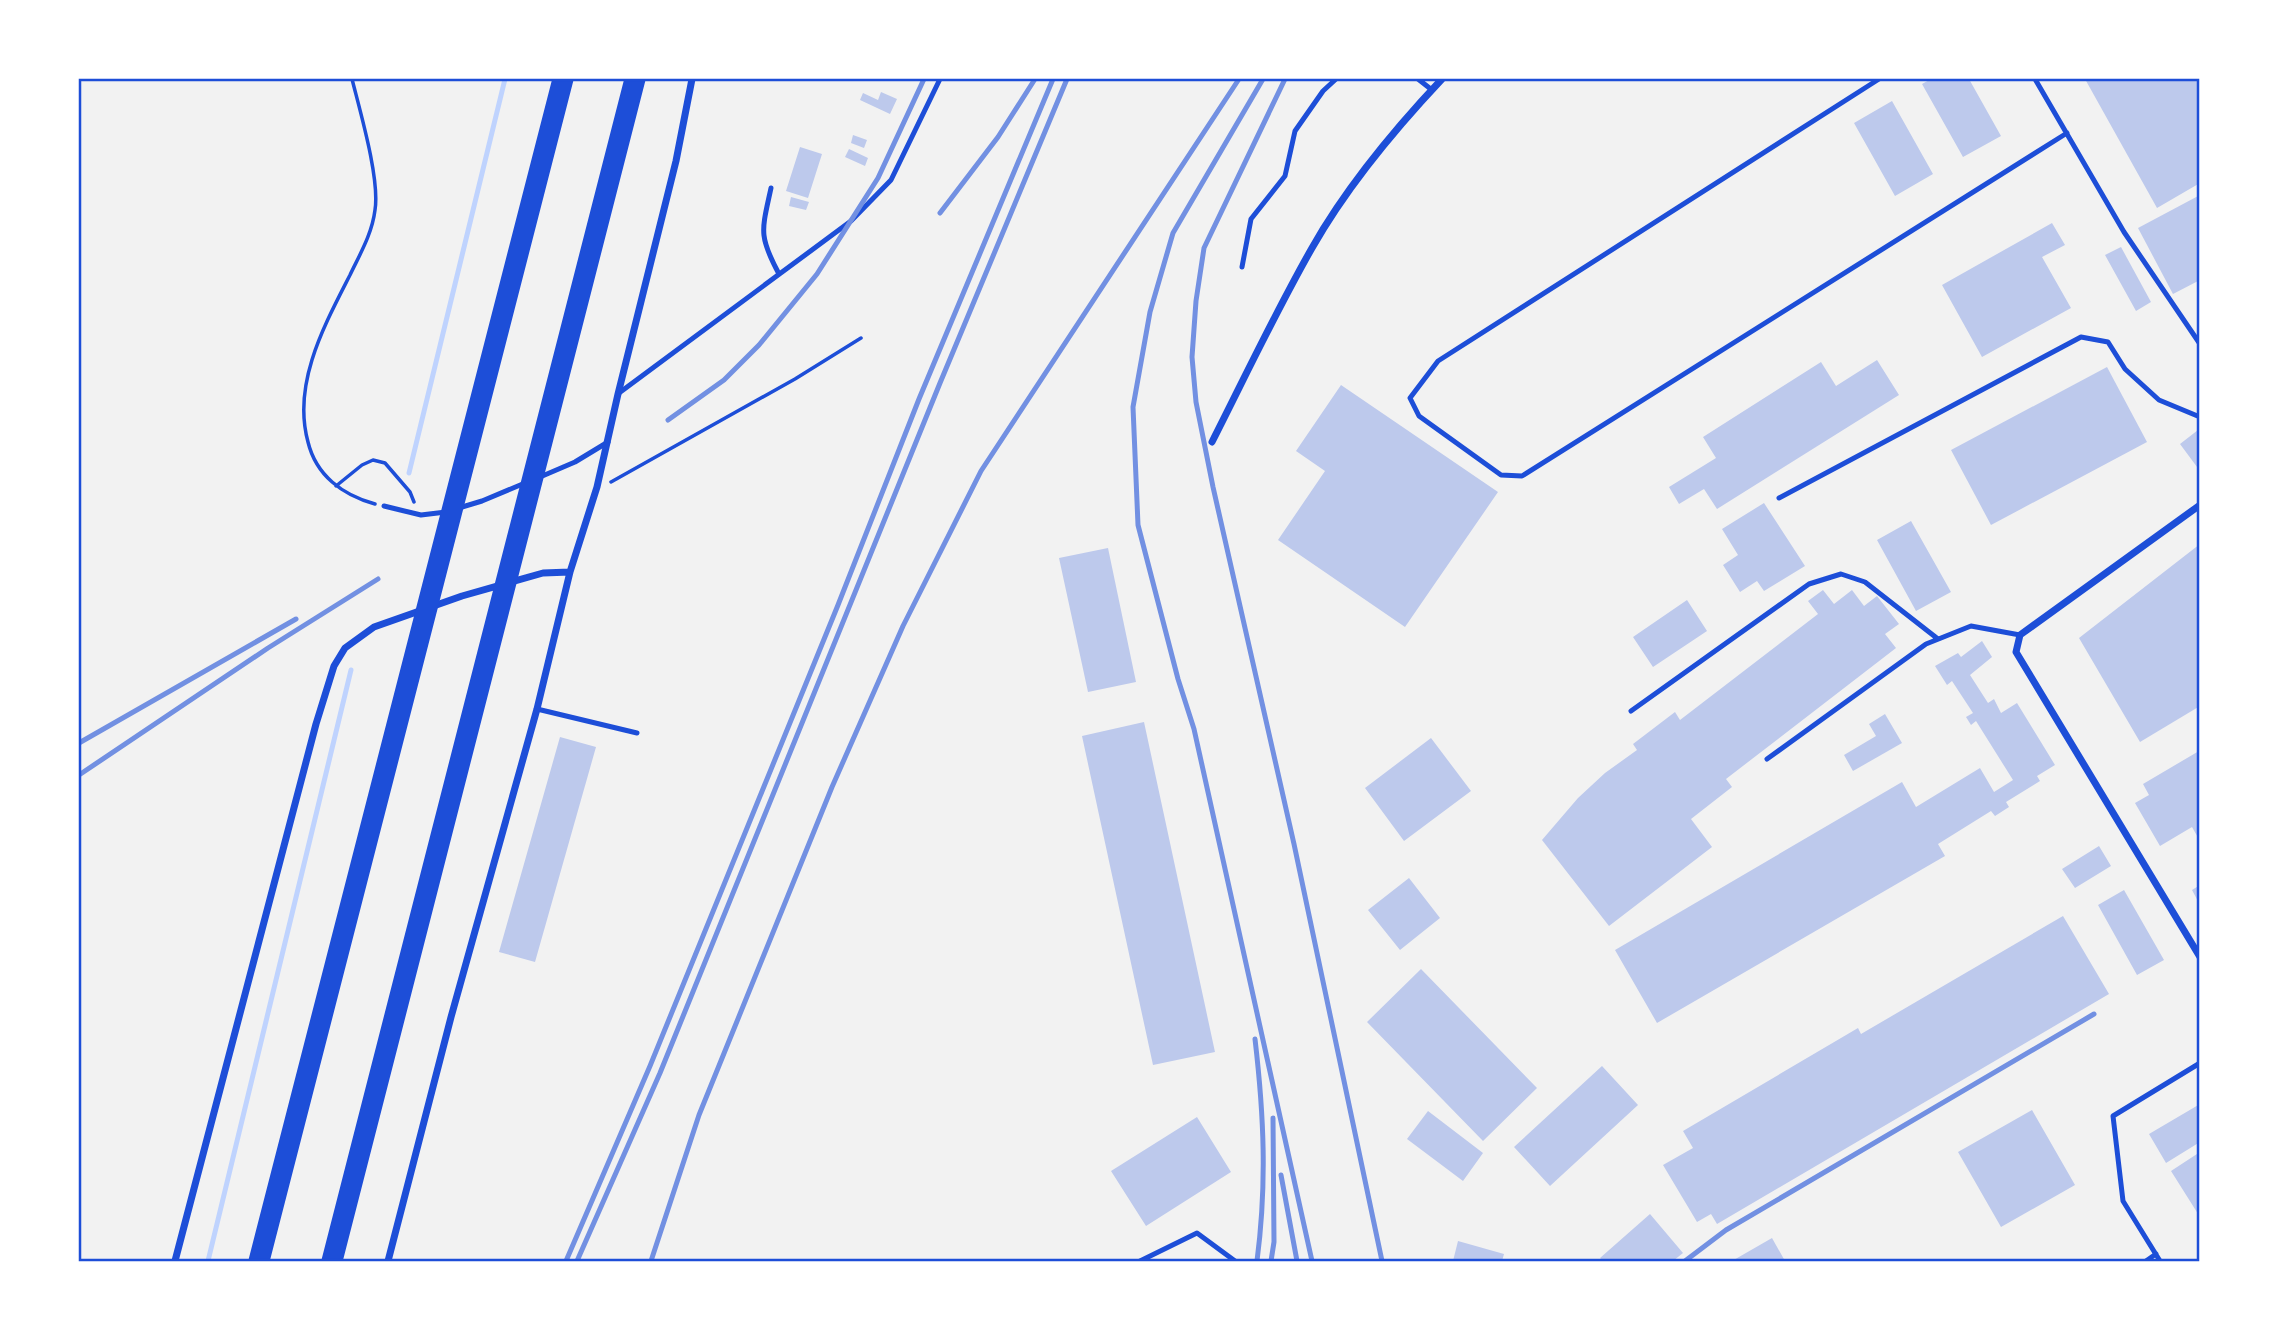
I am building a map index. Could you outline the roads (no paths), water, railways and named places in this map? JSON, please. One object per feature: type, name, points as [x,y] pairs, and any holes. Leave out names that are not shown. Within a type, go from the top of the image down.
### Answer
[{"type":"highway","points":[[259,1261],[563,79]]},
{"type":"highway","points":[[332,1261],[635,79]]},
{"type":"street","points":[[388,1261],[451,1017],[537,709],[570,572],[597,487],[676,161],[692,79]]},
{"type":"street","points":[[1212,442],[1313,246],[1353,185],[1407,117],[1442,79]]},
{"type":"street","points":[[2200,505],[2020,635],[2016,652],[2200,957]]},
{"type":"street","points":[[174,1261],[316,724],[334,666],[345,648],[374,627],[462,596],[543,573],[570,572]]},
{"type":"lane","points":[[618,394],[851,221],[891,180],[940,79]]},
{"type":"lane","points":[[1242,267],[1251,219],[1285,176],[1296,131],[1322,91],[1336,79]]},
{"type":"lane","points":[[1418,79],[1432,90]]},
{"type":"lane","points":[[1878,79],[1438,361],[1410,398],[1419,416],[1501,475],[1522,476],[2067,133]]},
{"type":"lane","points":[[2035,79],[2124,232],[2200,344]]},
{"type":"lane","points":[[771,188],[762,229],[766,250],[779,274]]},
{"type":"lane","points":[[1779,498],[2081,337],[2108,342],[2125,369],[2159,400],[2200,417]]},
{"type":"lane","points":[[384,506],[421,515],[482,501],[575,462],[608,442]]},
{"type":"lane","points":[[1631,711],[1809,584],[1840,574],[1865,582],[1938,639]]},
{"type":"lane","points":[[1767,759],[1926,644],[1971,626],[2020,635]]},
{"type":"lane","points":[[537,709],[637,733]]},
{"type":"lane","points":[[2161,1261],[2123,1202],[2113,1116],[2200,1063]]},
{"type":"lane","points":[[1140,1261],[1197,1233],[1235,1261]]},
{"type":"lane","points":[[2146,1261],[2156,1254]]},
{"type":"waterway","points":[[409,473],[505,79]]},
{"type":"waterway","points":[[208,1261],[351,670]]},
{"type":"railway","points":[[668,420],[724,380],[759,345],[817,274],[878,178],[924,79]]},
{"type":"railway","points":[[940,213],[998,137],[1035,79]]},
{"type":"railway","points":[[566,1261],[650,1066],[919,399],[1053,79]]},
{"type":"railway","points":[[577,1261],[660,1073],[940,383],[1067,79]]},
{"type":"railway","points":[[651,1261],[699,1115],[832,787],[903,626],[981,471],[1239,79]]},
{"type":"railway","points":[[1263,79],[1173,233],[1150,312],[1133,407],[1138,525],[1178,679],[1194,729],[1312,1261]]},
{"type":"railway","points":[[1285,79],[1204,248],[1196,301],[1192,357],[1196,402],[1213,487],[1294,844],[1382,1261]]},
{"type":"railway","points":[[79,775],[268,648],[378,579]]},
{"type":"railway","points":[[79,743],[296,619]]},
{"type":"railway","points":[[1685,1261],[1726,1230],[2094,1014]]},
{"type":"railway","points":[[1255,1039],[1263,1150],[1257,1261]]},
{"type":"railway","points":[[1271,1261],[1274,1242],[1273,1118]]},
{"type":"railway","points":[[1281,1175],[1297,1261]]}]
